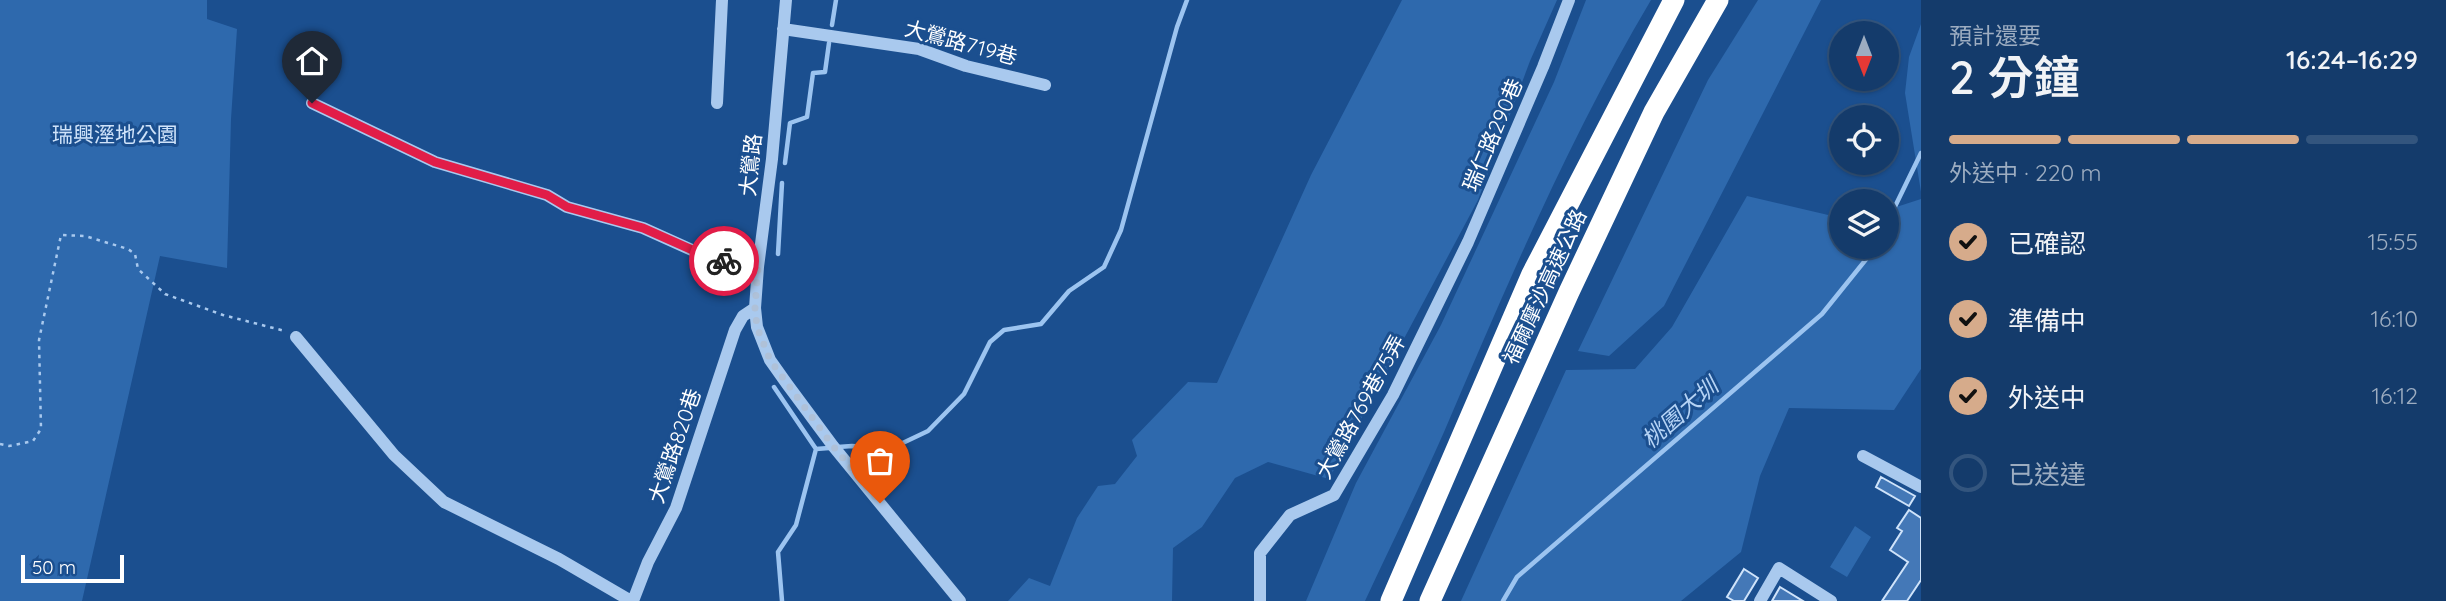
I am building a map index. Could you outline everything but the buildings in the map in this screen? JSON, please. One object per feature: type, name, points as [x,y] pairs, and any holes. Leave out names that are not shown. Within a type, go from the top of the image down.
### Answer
[{"type":"highway","name":"福爾摩沙高速公路","points":[[1391,601],[1532,274],[1674,0]]},
{"type":"highway","name":"福爾摩沙高速公路","points":[[1430,601],[1569,292],[1654,112],[1718,0]]},
{"type":"street","points":[[717,103],[722,0]]},
{"type":"street","name":"大鶯路","points":[[786,0],[772,159],[758,267],[755,308],[757,327],[770,360],[833,446],[960,601]]},
{"type":"street","name":"瑞仁路290巷","points":[[1448,282],[1511,142],[1569,0]]},
{"type":"street","name":"大鶯路719巷","points":[[783,29],[919,48],[966,66],[1045,85]]},
{"type":"street","points":[[312,103],[435,162],[547,195],[567,207],[643,228],[715,260],[758,267]]},
{"type":"street","name":"大鶯路769巷75弄","points":[[1260,601],[1259,553],[1290,515],[1334,495],[1392,395],[1448,282]]},
{"type":"street","name":"大鶯路820巷","points":[[632,601],[648,562],[676,508],[736,330],[743,316],[755,308]]},
{"type":"street","points":[[296,337],[394,455],[443,502],[559,559],[632,601]]},
{"type":"street","points":[[1863,456],[1921,486]]},
{"type":"street","points":[[1760,601],[1779,568],[1831,601]]},
{"type":"path","points":[[0,444],[9,446],[33,441],[41,429],[38,340],[61,235],[85,236],[128,249],[135,254],[138,270],[165,295],[223,315],[281,328],[296,337]]},
{"type":"green space","name":"瑞興溼地公園","points":[[0,0],[207,0],[207,19],[237,29],[231,119],[227,268],[160,256],[82,601],[0,601]]},
{"type":"green space","points":[[1402,0],[1557,0],[1530,61],[1478,200],[1329,479],[1268,462],[1235,478],[1202,527],[1173,548],[1172,601],[1008,601],[1029,578],[1050,586],[1077,518],[1098,486],[1115,484],[1137,456],[1132,440],[1188,382],[1217,383],[1311,175]]},
{"type":"green space","points":[[1586,0],[1651,0],[1566,159],[1365,601],[1306,601],[1356,483],[1441,325],[1554,82]]},
{"type":"green space","points":[[1758,0],[1821,0],[1664,306],[1609,356],[1578,351],[1708,80]]},
{"type":"green space","points":[[1921,24],[1921,192],[1905,93],[1909,57]]},
{"type":"green space","points":[[1747,196],[1829,215],[1829,259],[1899,259],[1899,206],[1921,199],[1921,369],[1894,410],[1789,408],[1760,476],[1741,552],[1681,601],[1461,601],[1566,370],[1635,369],[1672,327]]},
{"type":"green space","points":[[1855,526],[1871,537],[1847,577],[1830,567]]},
{"type":"waterway","points":[[832,25],[836,0]]},
{"type":"waterway","points":[[838,447],[890,449],[928,431],[964,394],[990,342],[1004,330],[1041,324],[1069,291],[1104,267],[1121,230],[1177,27],[1187,0]]},
{"type":"waterway","points":[[785,163],[790,123],[807,117],[813,73],[825,72],[829,43]]},
{"type":"waterway","name":"桃園大圳","points":[[1899,198],[1921,153]]},
{"type":"waterway","points":[[778,254],[782,183]]},
{"type":"waterway","name":"桃園大圳","points":[[1503,601],[1517,577],[1822,314],[1866,259]]},
{"type":"waterway","points":[[774,387],[816,449]]},
{"type":"waterway","points":[[782,601],[778,552],[796,525],[816,449],[829,448]]},
{"type":"way so far","points":[[724,261],[758,267],[755,308],[757,327],[770,360],[833,446],[880,503]]},
{"type":"route","points":[[312,103],[435,162],[547,195],[567,207],[643,228],[715,260],[724,261]]}]
